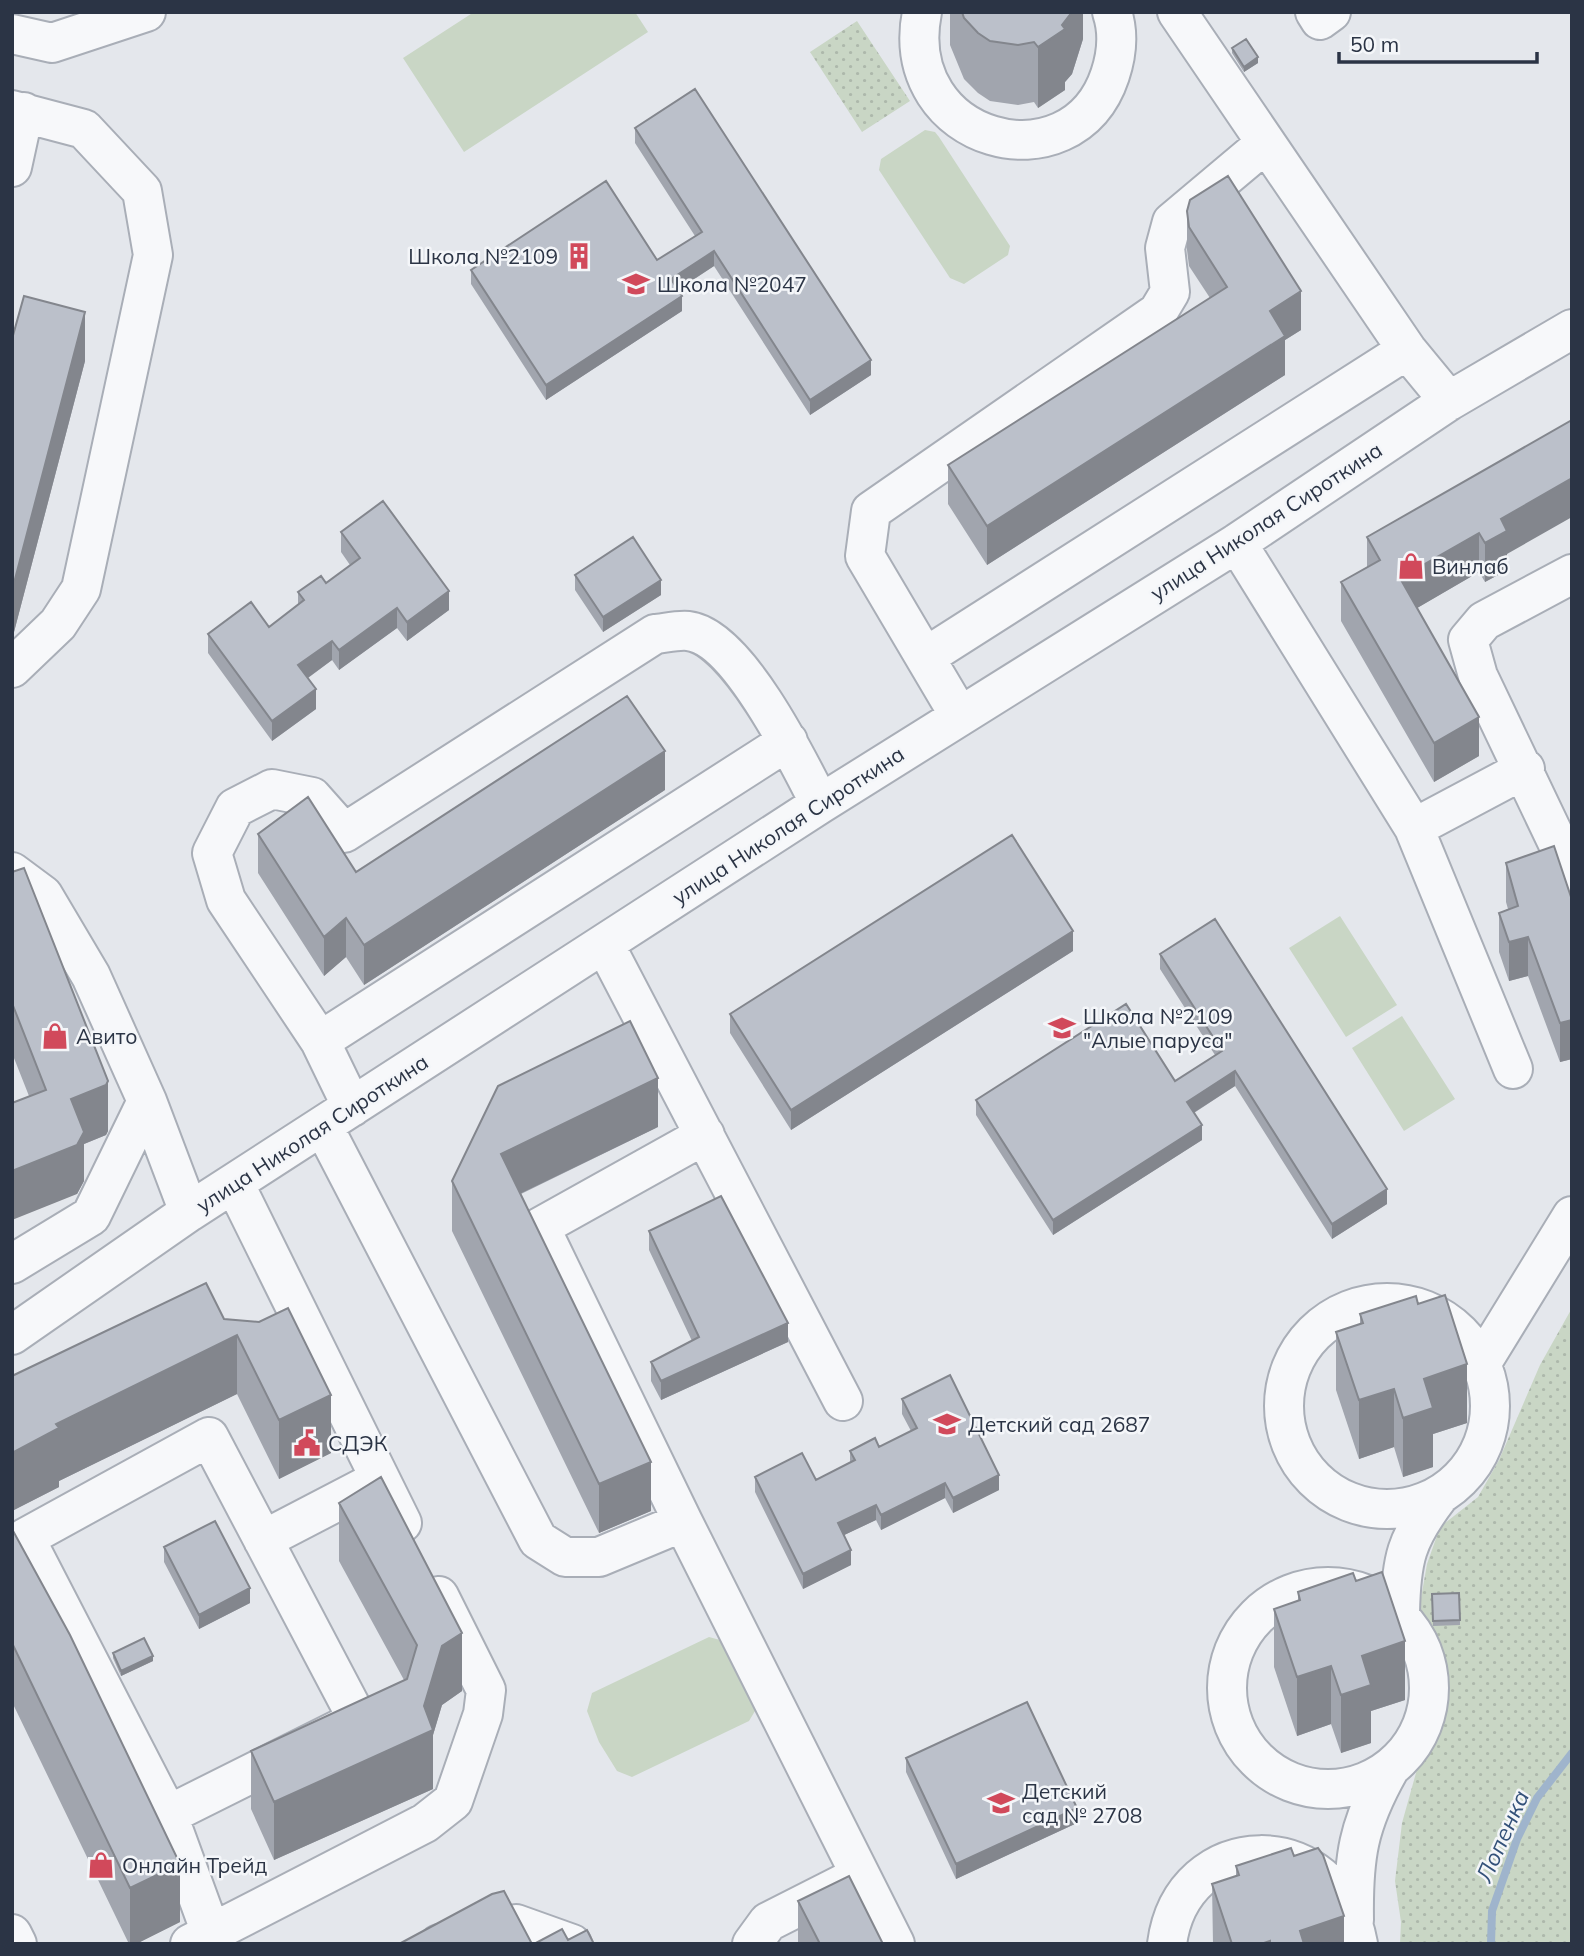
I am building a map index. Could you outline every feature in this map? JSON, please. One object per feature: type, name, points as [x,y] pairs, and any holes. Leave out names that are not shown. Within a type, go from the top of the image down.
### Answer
[{"type":"street","points":[[12,34],[52,43],[146,12]]},
{"type":"street","points":[[922,12],[918,48],[927,81],[944,108],[969,127],[999,138],[1031,139],[1061,130],[1070,124],[1087,112],[1106,87],[1116,57],[1116,25],[1112,12]]},
{"type":"street","points":[[1177,12],[1407,349],[1449,401]]},
{"type":"street","points":[[1315,12],[1320,20],[1331,12]]},
{"type":"street","points":[[12,167],[18,111],[84,129],[142,191],[153,255],[81,589],[58,624],[12,667]]},
{"type":"street","points":[[960,715],[865,556],[871,512],[1158,312],[1170,292],[1165,248],[1172,222],[1266,143]]},
{"type":"street","name":"улица Николая Сироткина","points":[[12,1335],[189,1212],[820,804],[1237,543],[1449,401],[1572,329]]},
{"type":"street","points":[[927,656],[1407,349]]},
{"type":"street","points":[[1237,543],[1414,828],[1513,1069]]},
{"type":"street","points":[[1572,575],[1485,621],[1468,640],[1478,676],[1525,769],[1572,873]]},
{"type":"street","points":[[682,1522],[599,1557],[565,1558],[538,1540],[337,1117],[320,1041],[226,900],[212,853],[235,808],[272,789],[312,797],[344,833],[655,634],[689,630],[720,645],[788,741],[820,804]]},
{"type":"street","points":[[320,1041],[788,741]]},
{"type":"street","points":[[1414,828],[1525,769]]},
{"type":"street","points":[[12,872],[43,895],[91,976],[147,1101],[189,1212]]},
{"type":"street","points":[[605,945],[842,1401]]},
{"type":"street","points":[[12,1264],[91,1216],[147,1101]]},
{"type":"street","points":[[705,1135],[540,1227],[682,1522],[895,1944]]},
{"type":"street","points":[[168,1815],[358,1720],[209,1437],[25,1538],[168,1815],[201,1938],[425,1823],[453,1801],[483,1714],[486,1690],[234,1183]]},
{"type":"street","points":[[1481,1364],[1572,1216]]},
{"type":"street","points":[[1356,1932],[1356,1849],[1370,1804],[1389,1770],[1412,1746],[1426,1717],[1430,1685],[1423,1653],[1400,1613],[1401,1567],[1417,1525],[1439,1496],[1472,1464],[1484,1441],[1490,1415],[1489,1389],[1481,1364],[1462,1335],[1434,1314],[1400,1303],[1366,1305],[1333,1318],[1306,1341],[1289,1371],[1283,1406],[1289,1440],[1306,1471],[1333,1494],[1365,1507],[1400,1508],[1439,1496]]},
{"type":"street","points":[[263,1540],[380,1479]]},
{"type":"street","points":[[1389,1770],[1361,1785],[1330,1790],[1298,1786],[1270,1772],[1247,1751],[1232,1723],[1226,1691],[1229,1660],[1243,1631],[1264,1608],[1292,1592],[1323,1586],[1354,1589],[1400,1613]]},
{"type":"street","points":[[1167,1944],[1170,1923],[1183,1896],[1204,1874],[1231,1860],[1260,1855],[1290,1859],[1318,1872],[1339,1893],[1356,1932]]},
{"type":"street","points":[[752,1944],[768,1922],[860,1875]]},
{"type":"street","points":[[439,1944],[516,1924],[572,1944]]},
{"type":"street","points":[[12,1934],[17,1944]]},
{"type":"green space","points":[[474,12],[635,12],[648,32],[464,152],[403,58]]},
{"type":"green space","points":[[857,21],[910,101],[862,132],[810,52]]},
{"type":"green space","points":[[925,130],[935,132],[939,137],[1010,246],[1008,255],[964,284],[950,278],[879,170],[881,159]]},
{"type":"green space","points":[[1340,916],[1397,1005],[1346,1037],[1289,948]]},
{"type":"green space","points":[[1402,1016],[1455,1099],[1404,1131],[1352,1048]]},
{"type":"green space","points":[[1572,1308],[1572,1944],[1400,1944],[1401,1922],[1395,1881],[1402,1823],[1440,1687],[1417,1621],[1427,1564],[1440,1527],[1478,1497],[1499,1460],[1540,1365]]},
{"type":"green space","points":[[709,1637],[731,1643],[758,1706],[749,1721],[632,1777],[617,1771],[599,1742],[587,1711],[592,1693]]},
{"type":"building","points":[[962,12],[1072,12],[1062,25],[1065,29],[1038,47],[1034,42],[1018,45],[990,41],[978,33]]},
{"type":"building","points":[[1246,39],[1258,57],[1244,67],[1232,48]]},
{"type":"building","name":"Школа №2109","points":[[695,89],[871,360],[810,400],[714,251],[671,279],[682,296],[546,385],[471,270],[606,181],[657,260],[702,232],[635,128]]},
{"type":"building","points":[[1228,176],[1301,291],[1270,311],[1285,336],[987,526],[948,465],[1227,287],[1189,227],[1187,211],[1190,200]]},
{"type":"building","points":[[24,296],[85,312],[14,583],[12,339]]},
{"type":"building","points":[[1572,420],[1572,478],[1501,519],[1507,531],[1485,543],[1479,533],[1400,578],[1479,717],[1434,743],[1341,582],[1380,560],[1367,537]]},
{"type":"building","points":[[383,501],[449,591],[407,622],[397,608],[339,650],[332,641],[298,665],[316,689],[272,721],[208,634],[251,602],[269,627],[304,600],[298,592],[321,576],[326,583],[360,558],[341,532]]},
{"type":"building","points":[[633,537],[661,580],[603,617],[575,575]]},
{"type":"building","points":[[627,696],[665,751],[364,945],[346,918],[324,937],[258,834],[308,797],[356,872]]},
{"type":"building","points":[[1012,835],[1073,931],[791,1110],[730,1014]]},
{"type":"building","points":[[1554,846],[1572,900],[1572,1020],[1560,1023],[1528,937],[1509,942],[1499,913],[1518,906],[1506,863]]},
{"type":"building","points":[[24,868],[108,1081],[106,1085],[71,1099],[84,1132],[77,1145],[12,1171],[12,1103],[46,1090],[12,1003],[12,872]]},
{"type":"building","points":[[1215,919],[1387,1189],[1332,1224],[1235,1071],[1187,1102],[1202,1125],[1053,1220],[976,1100],[1126,1004],[1175,1081],[1222,1051],[1160,954]]},
{"type":"building","points":[[630,1021],[658,1078],[501,1154],[651,1462],[599,1484],[452,1181],[498,1086]]},
{"type":"building","points":[[721,1196],[788,1323],[661,1381],[651,1362],[699,1337],[649,1231]]},
{"type":"building","points":[[206,1283],[224,1319],[259,1322],[288,1308],[331,1395],[279,1420],[237,1335],[56,1424],[59,1428],[12,1453],[12,1376]]},
{"type":"building","points":[[1445,1295],[1467,1364],[1424,1379],[1433,1408],[1403,1418],[1394,1389],[1359,1400],[1336,1332],[1363,1323],[1360,1314],[1416,1296],[1418,1304]]},
{"type":"building","points":[[950,1375],[999,1475],[953,1498],[945,1483],[881,1515],[876,1505],[838,1523],[851,1550],[803,1574],[755,1477],[802,1453],[816,1480],[855,1460],[850,1451],[875,1438],[879,1447],[917,1428],[902,1399]]},
{"type":"building","points":[[381,1477],[462,1633],[442,1646],[424,1706],[433,1730],[274,1802],[251,1751],[407,1679],[417,1645],[339,1503]]},
{"type":"building","points":[[215,1521],[250,1588],[199,1615],[164,1547]]},
{"type":"building","points":[[12,1529],[70,1635],[180,1864],[130,1888],[12,1643]]},
{"type":"building","points":[[1382,1572],[1405,1641],[1362,1656],[1371,1685],[1341,1695],[1331,1666],[1297,1677],[1274,1609],[1300,1600],[1298,1592],[1353,1573],[1356,1581]]},
{"type":"building","points":[[1459,1593],[1460,1620],[1433,1621],[1432,1594]]},
{"type":"building","points":[[144,1638],[153,1656],[121,1671],[113,1653]]},
{"type":"building","points":[[1027,1702],[1077,1808],[956,1864],[906,1758]]},
{"type":"building","points":[[1291,1848],[1294,1856],[1318,1848],[1323,1855],[1344,1916],[1300,1931],[1304,1944],[1270,1944],[1270,1941],[1261,1944],[1232,1944],[1212,1884],[1239,1875],[1236,1866]]},
{"type":"building","points":[[849,1876],[883,1944],[820,1944],[798,1901]]},
{"type":"building","points":[[504,1891],[532,1944],[399,1944],[492,1894]]},
{"type":"building","points":[[562,1929],[568,1940],[587,1930],[594,1944],[534,1944]]},
{"type":"waterway","name":"Лопенка","points":[[1491,1944],[1492,1911],[1517,1839],[1537,1798],[1572,1753]]},
{"type":"place","name":"Школа №2109","points":[[579,256]]},
{"type":"place","name":"Школа №2047","points":[[636,284]]},
{"type":"place","name":"Винлаб","points":[[1411,566]]},
{"type":"place","name":"Школа №2109 \"Алые паруса\"","points":[[1062,1028]]},
{"type":"place","name":"Авито","points":[[55,1036]]},
{"type":"place","name":"Детский сад 2687","points":[[947,1424]]},
{"type":"place","name":"СДЭК","points":[[307,1443]]},
{"type":"place","name":"Детский сад № 2708","points":[[1001,1803]]},
{"type":"place","name":"Онлайн Трейд","points":[[101,1865]]}]
